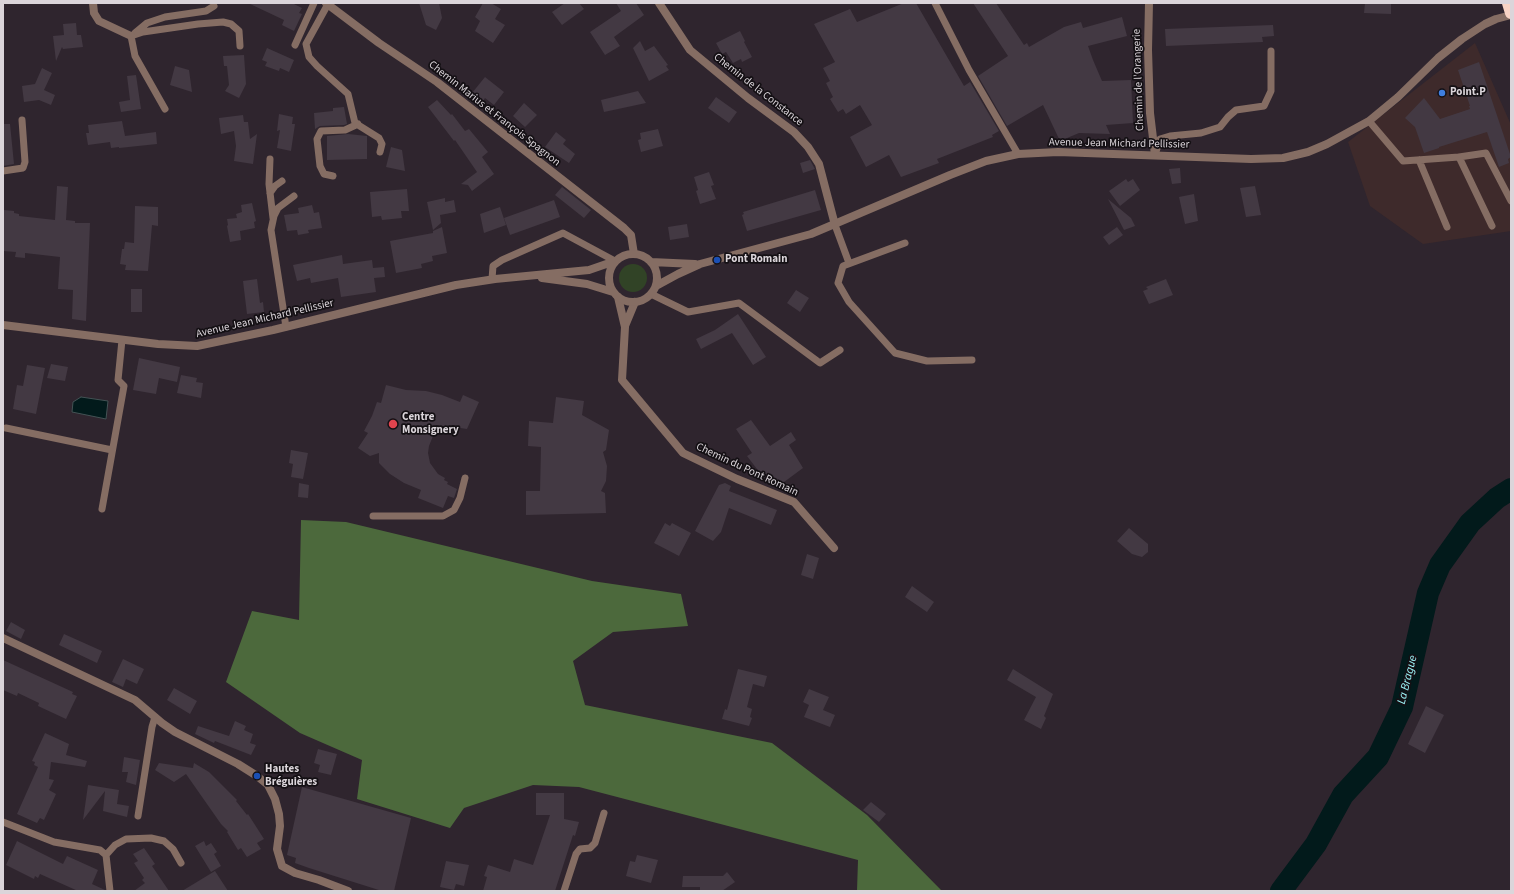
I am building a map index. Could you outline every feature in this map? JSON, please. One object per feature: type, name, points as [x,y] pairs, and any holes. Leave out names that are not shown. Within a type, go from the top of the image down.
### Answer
[{"type":"highway","points":[[1508,3],[1511,14]]},
{"type":"street","points":[[93,3],[94,13],[99,21],[131,36]]},
{"type":"street","name":"Chemin de la Constance","points":[[659,3],[690,50],[748,98],[794,132],[808,147],[819,164],[835,225]]},
{"type":"street","name":"Chemin de l'Orangerie","points":[[1148,3],[1150,113],[1155,155]]},
{"type":"street","name":"Chemin Marius et François Spagnon","points":[[327,4],[379,43],[437,82],[624,228],[630,235],[634,254]]},
{"type":"street","name":"Avenue Jean Michard Pellissier","points":[[656,286],[700,264],[795,239],[835,225],[957,172],[986,162],[1018,154],[1058,152],[1251,159],[1283,158],[1308,152],[1327,144],[1369,122],[1398,97],[1438,58],[1462,39],[1485,24],[1511,14]]},
{"type":"street","points":[[634,254],[641,255],[651,262],[657,273],[656,286],[647,298],[635,302],[629,302],[615,294],[610,286],[609,273],[616,261],[621,257],[634,254]]},
{"type":"street","name":"Avenue Jean Michard Pellissier","points":[[3,325],[174,346],[197,346],[286,327],[456,285],[492,279],[589,270],[616,261]]},
{"type":"street","name":"Avenue Jean Michard Pellissier","points":[[651,262],[700,264]]},
{"type":"street","name":"Avenue Jean Michard Pellissier","points":[[529,276],[587,284],[615,294]]},
{"type":"street","name":"Chemin du Pont Romain","points":[[615,294],[625,327]]},
{"type":"street","name":"Chemin du Pont Romain","points":[[635,302],[625,327],[622,380],[683,453],[737,479],[794,502],[834,548]]},
{"type":"street","points":[[3,638],[135,700],[175,732],[238,764],[257,776],[268,785],[279,814],[280,826],[277,849],[282,866],[295,873],[348,891]]},
{"type":"lane","points":[[295,45],[314,3]]},
{"type":"lane","points":[[934,3],[969,70],[1018,154]]},
{"type":"lane","points":[[327,4],[306,44],[309,56],[317,66],[348,94],[355,123],[379,138],[382,144],[380,152]]},
{"type":"lane","points":[[131,36],[147,23],[165,17],[206,11],[214,6]]},
{"type":"lane","points":[[131,36],[143,32],[223,22],[231,24],[239,31],[240,46]]},
{"type":"lane","points":[[131,36],[134,56],[165,109]]},
{"type":"lane","points":[[1155,155],[1160,139],[1170,136],[1201,133],[1220,127],[1236,110],[1264,106],[1271,91],[1271,51]]},
{"type":"lane","points":[[3,171],[23,168],[25,162],[22,120]]},
{"type":"lane","points":[[1369,122],[1403,161],[1459,158],[1486,153],[1511,201]]},
{"type":"lane","points":[[333,176],[324,174],[320,166],[317,139],[321,131],[345,130],[358,124]]},
{"type":"lane","points":[[1459,158],[1492,226]]},
{"type":"lane","points":[[270,159],[269,184],[273,218],[271,230],[286,327]]},
{"type":"lane","points":[[1419,160],[1446,227]]},
{"type":"lane","points":[[270,193],[275,186],[282,181]]},
{"type":"lane","points":[[273,218],[278,208],[294,196]]},
{"type":"lane","points":[[835,225],[849,263]]},
{"type":"lane","points":[[492,279],[493,266],[502,260],[563,234],[616,261]]},
{"type":"lane","points":[[905,243],[843,266],[838,283],[849,302],[895,353],[927,361],[972,360]]},
{"type":"lane","points":[[651,294],[688,312],[739,302],[820,363],[840,350]]},
{"type":"lane","points":[[102,509],[124,386],[118,380],[122,340]]},
{"type":"lane","points":[[6,428],[112,450]]},
{"type":"lane","points":[[373,516],[444,516],[454,510],[460,498],[465,478]]},
{"type":"lane","points":[[138,816],[152,727],[155,717]]},
{"type":"lane","points":[[564,891],[576,854],[580,849],[590,848],[595,843],[604,814]]},
{"type":"lane","points":[[3,822],[54,842],[100,850],[106,855],[110,891]]},
{"type":"lane","points":[[106,855],[115,845],[126,839],[151,838],[164,841],[173,849],[181,863]]},
{"type":"shaded area","points":[[1475,43],[1511,125],[1511,231],[1423,244],[1370,206],[1348,142]]},
{"type":"shaded area","points":[[81,397],[108,401],[106,419],[72,412],[73,402]]},
{"type":"green space","points":[[633,264],[643,268],[647,278],[643,288],[633,292],[623,288],[619,278],[623,268]]},
{"type":"green space","points":[[301,520],[346,522],[592,581],[681,594],[688,626],[613,632],[573,661],[585,705],[772,743],[867,815],[942,891],[857,891],[858,860],[579,787],[533,785],[464,808],[450,828],[357,799],[362,760],[300,733],[226,682],[252,611],[299,620]]},
{"type":"building","points":[[248,3],[292,3],[302,8],[299,13],[302,14],[294,31],[282,25],[284,20]]},
{"type":"building","points":[[419,3],[439,3],[442,18],[436,30],[426,25]]},
{"type":"building","points":[[483,3],[491,3],[501,9],[495,19],[505,25],[493,43],[475,31],[480,21],[475,17]]},
{"type":"building","points":[[565,3],[579,3],[584,9],[562,25],[552,12]]},
{"type":"building","points":[[616,3],[636,3],[644,15],[614,37],[620,46],[605,55],[590,32],[621,11]]},
{"type":"building","points":[[904,3],[916,3],[964,86],[970,82],[999,131],[992,135],[993,137],[937,159],[939,163],[901,177],[889,155],[866,167],[850,137],[872,125],[860,105],[846,114],[843,109],[838,112],[830,99],[833,97],[826,83],[830,81],[823,68],[835,62],[814,24],[850,9],[857,22]]},
{"type":"building","points":[[973,3],[996,3],[1024,45],[1027,43],[1029,47],[1064,27],[1081,22],[1083,28],[1122,17],[1127,36],[1088,46],[1102,81],[1131,80],[1133,123],[1106,125],[1110,134],[1079,133],[1060,141],[1043,105],[1007,126],[978,76],[1008,56]]},
{"type":"building","points":[[1365,3],[1391,3],[1391,14],[1364,13]]},
{"type":"building","points":[[76,23],[77,35],[81,35],[83,47],[63,49],[62,47],[56,61],[53,36],[64,35],[63,24]]},
{"type":"building","points":[[1273,25],[1274,36],[1262,37],[1263,42],[1166,46],[1165,29]]},
{"type":"building","points":[[740,31],[752,57],[742,62],[741,59],[733,63],[726,52],[722,54],[716,43]]},
{"type":"building","points":[[640,41],[645,51],[654,46],[668,65],[666,66],[669,70],[649,81],[633,48]]},
{"type":"building","points":[[267,48],[294,60],[289,72],[280,68],[279,71],[265,66],[267,62],[262,60]]},
{"type":"building","points":[[244,55],[246,84],[239,98],[225,91],[229,85],[227,66],[224,66],[223,56]]},
{"type":"building","points":[[1479,62],[1511,157],[1508,159],[1509,163],[1499,167],[1487,132],[1424,153],[1415,127],[1405,118],[1424,98],[1440,119],[1470,109],[1458,70]]},
{"type":"building","points":[[175,66],[189,70],[192,92],[170,85]]},
{"type":"building","points":[[42,68],[52,73],[44,90],[55,95],[51,105],[39,100],[24,102],[22,86],[35,84]]},
{"type":"building","points":[[136,75],[141,109],[121,112],[119,102],[130,100],[127,76]]},
{"type":"building","points":[[485,77],[504,92],[494,105],[485,98],[483,101],[472,93]]},
{"type":"building","points":[[638,91],[646,103],[604,112],[601,100]]},
{"type":"building","points":[[716,97],[737,112],[729,123],[708,108]]},
{"type":"building","points":[[437,100],[451,115],[452,114],[465,131],[469,129],[488,152],[482,157],[494,174],[472,191],[468,185],[461,184],[477,172],[455,140],[454,141],[428,107]]},
{"type":"building","points":[[524,103],[537,115],[525,127],[513,116]]},
{"type":"building","points":[[344,107],[347,124],[320,126],[315,129],[314,113],[333,111],[333,108]]},
{"type":"building","points":[[279,114],[293,117],[292,124],[295,124],[291,151],[277,148],[280,130],[277,131]]},
{"type":"building","points":[[243,115],[244,122],[248,122],[250,139],[257,134],[253,164],[234,161],[236,146],[234,131],[221,134],[219,118]]},
{"type":"building","points":[[122,121],[125,136],[156,132],[157,144],[119,148],[111,148],[110,142],[88,145],[86,133],[89,133],[88,125]]},
{"type":"building","points":[[3,124],[10,124],[14,164],[3,166]]},
{"type":"building","points":[[658,129],[663,146],[641,152],[638,140],[641,139],[640,133]]},
{"type":"building","points":[[556,132],[566,140],[563,144],[575,154],[569,163],[545,147]]},
{"type":"building","points":[[348,134],[367,136],[367,159],[327,160],[327,136]]},
{"type":"building","points":[[391,147],[402,150],[405,171],[386,167]]},
{"type":"building","points":[[810,160],[815,169],[803,173],[800,163]]},
{"type":"building","points":[[1180,168],[1181,183],[1172,184],[1169,169]]},
{"type":"building","points":[[709,172],[714,185],[711,186],[716,199],[700,204],[694,177]]},
{"type":"building","points":[[1126,179],[1128,182],[1133,179],[1140,190],[1120,206],[1109,191]]},
{"type":"building","points":[[57,186],[68,187],[66,220],[75,221],[75,223],[90,223],[86,321],[72,319],[73,290],[58,289],[60,257],[25,253],[25,258],[15,257],[16,252],[3,251],[4,210],[14,211],[14,213],[19,214],[19,216],[55,220]]},
{"type":"building","points":[[1255,186],[1261,215],[1246,217],[1240,188]]},
{"type":"building","points":[[562,187],[591,210],[584,218],[555,195]]},
{"type":"building","points":[[407,189],[409,211],[401,211],[402,218],[382,220],[381,216],[372,217],[370,192]]},
{"type":"building","points":[[815,190],[821,210],[747,231],[742,215],[744,214],[743,212]]},
{"type":"building","points":[[1194,194],[1198,221],[1185,224],[1179,197]]},
{"type":"building","points":[[445,198],[445,202],[454,200],[456,212],[440,215],[441,223],[433,230],[427,202]]},
{"type":"building","points":[[1108,199],[1131,218],[1135,226],[1124,230]]},
{"type":"building","points":[[554,200],[560,217],[510,235],[504,218]]},
{"type":"building","points":[[252,203],[256,221],[254,222],[255,228],[240,231],[241,240],[230,242],[227,219],[237,218],[236,214],[242,212],[241,205]]},
{"type":"building","points":[[312,205],[314,213],[319,212],[322,228],[308,230],[309,233],[298,235],[297,230],[287,231],[284,215],[299,213],[298,208]]},
{"type":"building","points":[[135,206],[158,207],[158,226],[152,225],[148,271],[125,270],[126,265],[120,264],[122,249],[124,249],[125,242],[134,243]]},
{"type":"building","points":[[500,207],[506,225],[484,233],[480,214]]},
{"type":"building","points":[[687,224],[689,237],[670,240],[668,227]]},
{"type":"building","points":[[442,227],[447,253],[432,256],[433,261],[421,264],[422,268],[396,273],[390,241],[433,233],[433,231]]},
{"type":"building","points":[[1117,227],[1123,235],[1109,245],[1103,237]]},
{"type":"building","points":[[342,255],[343,264],[372,260],[373,268],[384,267],[385,277],[374,278],[376,292],[341,297],[338,278],[311,283],[310,278],[297,281],[293,265]]},
{"type":"building","points":[[257,279],[260,303],[263,302],[264,312],[247,314],[243,281]]},
{"type":"building","points":[[1166,279],[1173,295],[1149,304],[1143,291],[1148,289],[1146,287]]},
{"type":"building","points":[[131,289],[142,289],[142,312],[131,312]]},
{"type":"building","points":[[796,290],[809,298],[800,312],[787,303]]},
{"type":"building","points":[[738,314],[766,357],[753,365],[732,333],[701,349],[696,339],[715,330]]},
{"type":"building","points":[[139,358],[180,367],[177,382],[159,378],[156,394],[133,390]]},
{"type":"building","points":[[51,364],[68,367],[65,381],[47,378]]},
{"type":"building","points":[[27,365],[45,368],[36,414],[13,409],[17,385],[23,386]]},
{"type":"building","points":[[181,375],[197,378],[196,382],[203,383],[201,398],[177,393]]},
{"type":"building","points":[[386,385],[406,390],[426,391],[460,402],[463,395],[479,402],[467,429],[447,426],[433,436],[429,446],[428,453],[430,463],[438,474],[445,478],[444,480],[448,482],[447,484],[457,489],[454,498],[448,496],[443,508],[418,498],[421,490],[404,483],[390,474],[379,463],[379,453],[370,456],[358,448],[368,433],[364,431],[377,402],[381,403]]},
{"type":"building","points":[[556,397],[584,401],[582,415],[609,430],[606,450],[603,452],[607,466],[606,481],[601,491],[605,493],[606,513],[526,515],[526,491],[540,491],[541,447],[528,446],[529,421],[553,423]]},
{"type":"building","points":[[751,420],[770,446],[791,432],[796,440],[789,445],[803,468],[780,485],[763,477],[747,456],[752,453],[736,429]]},
{"type":"building","points":[[291,450],[308,453],[303,479],[291,477],[293,464],[289,463]]},
{"type":"building","points":[[299,483],[309,485],[308,498],[298,497]]},
{"type":"building","points":[[725,483],[731,486],[729,491],[777,510],[771,525],[729,508],[721,532],[713,541],[695,531],[719,485]]},
{"type":"building","points":[[665,523],[670,526],[672,523],[691,533],[679,556],[654,543]]},
{"type":"building","points":[[1129,528],[1148,544],[1148,552],[1142,557],[1132,554],[1117,541]]},
{"type":"building","points":[[807,554],[819,558],[813,579],[801,575]]},
{"type":"building","points":[[912,586],[934,602],[927,612],[905,597]]},
{"type":"building","points":[[11,622],[25,630],[21,639],[6,631]]},
{"type":"building","points":[[64,634],[102,651],[97,663],[59,645]]},
{"type":"building","points":[[123,659],[144,669],[137,684],[126,679],[123,687],[112,682]]},
{"type":"building","points":[[3,660],[73,692],[72,694],[77,696],[66,719],[38,706],[39,703],[18,693],[17,696],[3,690]]},
{"type":"building","points":[[738,669],[767,676],[764,687],[753,684],[747,707],[752,709],[750,717],[752,718],[749,726],[722,719],[725,709],[727,710]]},
{"type":"building","points":[[1013,669],[1053,694],[1044,716],[1046,718],[1041,729],[1024,720],[1036,697],[1007,680]]},
{"type":"building","points":[[174,688],[197,701],[190,714],[167,700]]},
{"type":"building","points":[[809,689],[829,697],[823,710],[835,715],[830,727],[804,717],[809,705],[803,702]]},
{"type":"building","points":[[1426,706],[1444,715],[1425,753],[1408,744]]},
{"type":"building","points":[[235,721],[246,726],[244,730],[253,734],[250,743],[256,745],[251,755],[215,741],[214,743],[195,734],[198,726],[229,736]]},
{"type":"building","points":[[45,733],[69,744],[66,755],[87,761],[85,767],[51,762],[49,779],[54,780],[49,790],[56,794],[44,820],[40,818],[37,823],[17,814],[38,767],[34,765],[35,762],[32,761]]},
{"type":"building","points":[[318,749],[337,754],[331,775],[318,772],[320,765],[314,763]]},
{"type":"building","points":[[124,757],[140,760],[136,785],[126,782],[128,772],[122,772]]},
{"type":"building","points":[[159,763],[193,768],[194,763],[209,772],[237,800],[236,801],[247,815],[248,814],[264,839],[257,843],[261,849],[247,857],[241,848],[238,850],[227,832],[228,831],[221,824],[186,774],[174,782],[155,770]]},
{"type":"building","points":[[88,785],[119,790],[117,804],[129,806],[127,817],[103,811],[105,791],[83,820]]},
{"type":"building","points":[[302,787],[411,818],[394,891],[382,891],[309,868],[295,863],[296,858],[287,855]]},
{"type":"building","points":[[536,793],[564,793],[564,819],[579,822],[575,836],[573,835],[555,891],[483,891],[487,877],[484,876],[488,865],[510,872],[514,859],[533,865],[550,815],[536,815]]},
{"type":"building","points":[[871,802],[886,814],[879,822],[863,810]]},
{"type":"building","points":[[17,841],[63,864],[67,856],[98,870],[92,884],[105,891],[78,891],[40,874],[38,878],[35,876],[34,879],[6,865]]},
{"type":"building","points":[[204,841],[206,846],[211,843],[217,852],[214,854],[221,866],[211,872],[195,846]]},
{"type":"building","points":[[144,848],[155,864],[152,866],[169,891],[134,891],[145,883],[142,880],[144,878],[134,863],[138,861],[133,854]]},
{"type":"building","points":[[637,855],[658,860],[651,883],[626,876],[630,861],[635,862]]},
{"type":"building","points":[[446,861],[469,865],[464,886],[456,884],[454,890],[440,887]]},
{"type":"building","points":[[215,871],[228,891],[182,891]]},
{"type":"building","points":[[727,872],[735,882],[722,891],[700,891],[700,887],[682,887],[683,876],[723,876]]},
{"type":"waterway","name":"La Brague","points":[[1281,891],[1316,844],[1343,795],[1378,757],[1402,707],[1428,593],[1440,565],[1470,523],[1497,498],[1511,489]]},
{"type":"place","name":"Point.P","points":[[1442,93]]},
{"type":"place","name":"Pont Romain","points":[[717,260]]},
{"type":"place","name":"Centre Monsignery","points":[[393,424]]},
{"type":"place","name":"Hautes Bréguières","points":[[257,776]]}]
